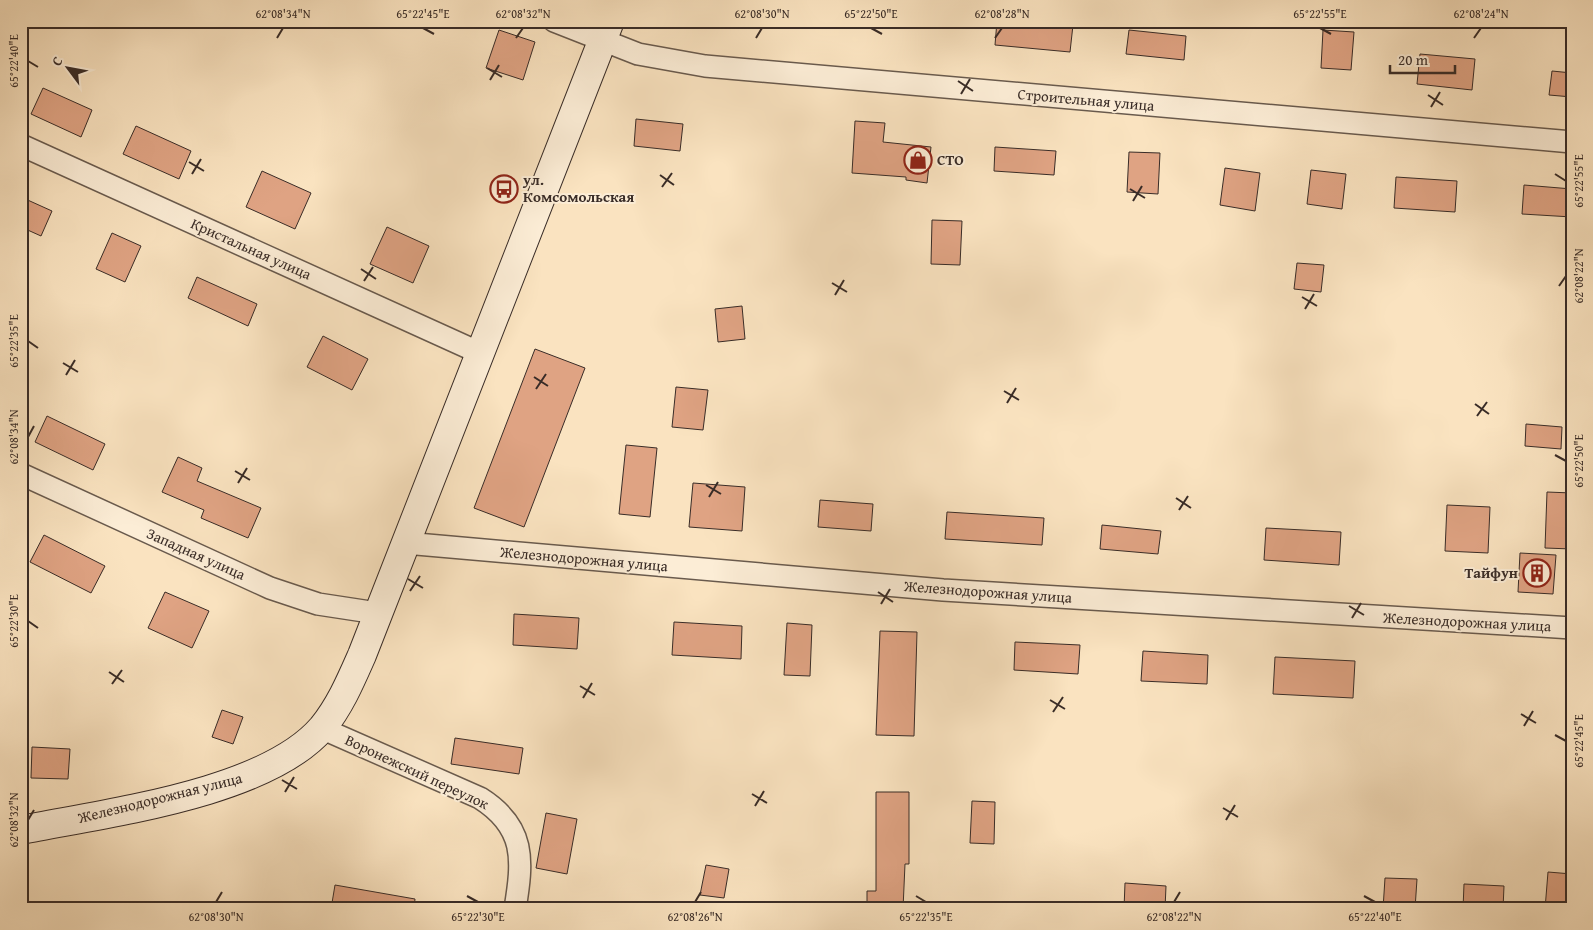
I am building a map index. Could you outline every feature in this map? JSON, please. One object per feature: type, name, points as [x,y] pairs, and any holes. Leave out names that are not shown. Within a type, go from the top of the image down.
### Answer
[{"type":"main road","name":"Железнодорожная улица","points":[[21,830],[140,806],[246,777],[299,749],[321,728],[347,689],[378,614],[606,31]]},
{"type":"street","name":"Строительная улица","points":[[554,21],[606,31],[638,54],[705,66],[1572,142]]},
{"type":"street","name":"Кристальная улица","points":[[21,145],[480,354]]},
{"type":"street","name":"Западная улица","points":[[21,474],[270,588],[318,604],[378,614]]},
{"type":"street","name":"Железнодорожная улица","points":[[405,544],[943,590],[1572,628]]},
{"type":"street","name":"Воронежский переулок","points":[[321,728],[480,798],[498,809],[512,828],[519,846],[519,887],[515,909]]},
{"type":"building","points":[[997,21],[1037,21],[1073,25],[1070,52],[995,45]]},
{"type":"building","points":[[499,30],[535,42],[523,80],[486,68]]},
{"type":"building","points":[[1129,30],[1186,36],[1184,60],[1126,54]]},
{"type":"building","points":[[1323,30],[1354,32],[1351,70],[1321,68]]},
{"type":"building","points":[[1420,54],[1475,59],[1472,90],[1417,84]]},
{"type":"building","points":[[1552,71],[1572,73],[1572,97],[1549,95]]},
{"type":"building","points":[[43,88],[92,110],[81,137],[31,114]]},
{"type":"building","points":[[636,119],[683,124],[680,151],[634,146]]},
{"type":"building","points":[[855,121],[885,123],[883,142],[931,147],[927,183],[906,180],[906,177],[852,173]]},
{"type":"building","points":[[136,126],[191,151],[179,179],[123,154]]},
{"type":"building","points":[[995,147],[1056,151],[1054,175],[994,171]]},
{"type":"building","points":[[1129,152],[1160,153],[1158,194],[1127,192]]},
{"type":"building","points":[[1225,168],[1260,173],[1255,211],[1220,205]]},
{"type":"building","points":[[1311,170],[1346,174],[1342,209],[1307,204]]},
{"type":"building","points":[[262,171],[311,193],[295,229],[246,207]]},
{"type":"building","points":[[1396,177],[1457,181],[1455,212],[1394,208]]},
{"type":"building","points":[[1524,185],[1572,189],[1572,217],[1522,214]]},
{"type":"building","points":[[21,197],[52,211],[41,236],[21,227]]},
{"type":"building","points":[[932,220],[962,221],[960,265],[931,264]]},
{"type":"building","points":[[387,227],[429,246],[413,283],[370,264]]},
{"type":"building","points":[[112,233],[141,246],[125,282],[96,269]]},
{"type":"building","points":[[1297,263],[1324,265],[1321,292],[1294,289]]},
{"type":"building","points":[[197,277],[257,304],[248,326],[188,298]]},
{"type":"building","points":[[742,306],[745,339],[718,342],[715,309]]},
{"type":"building","points":[[323,336],[368,359],[352,390],[307,367]]},
{"type":"building","points":[[535,349],[585,368],[524,527],[474,508]]},
{"type":"building","points":[[676,387],[708,390],[703,430],[672,427]]},
{"type":"building","points":[[47,416],[105,444],[93,470],[35,442]]},
{"type":"building","points":[[1526,424],[1562,427],[1561,449],[1525,446]]},
{"type":"building","points":[[626,445],[657,448],[650,517],[619,514]]},
{"type":"building","points":[[178,457],[202,468],[197,481],[261,508],[248,538],[201,518],[204,510],[162,492]]},
{"type":"building","points":[[693,483],[745,487],[742,531],[689,527]]},
{"type":"building","points":[[1547,492],[1572,493],[1572,549],[1545,548]]},
{"type":"building","points":[[820,500],[873,504],[871,531],[818,527]]},
{"type":"building","points":[[1447,505],[1490,507],[1488,553],[1445,551]]},
{"type":"building","points":[[947,512],[1044,518],[1042,545],[945,539]]},
{"type":"building","points":[[1102,525],[1161,531],[1158,554],[1100,549]]},
{"type":"building","points":[[1266,528],[1341,532],[1339,565],[1264,560]]},
{"type":"building","points":[[44,535],[105,566],[91,593],[30,562]]},
{"type":"building","name":"Тайфун","points":[[1520,553],[1556,555],[1553,594],[1518,592]]},
{"type":"building","points":[[165,592],[209,611],[192,648],[148,628]]},
{"type":"building","points":[[514,614],[579,618],[577,649],[513,645]]},
{"type":"building","points":[[674,622],[742,626],[741,659],[672,655]]},
{"type":"building","points":[[787,623],[812,625],[810,676],[784,675]]},
{"type":"building","points":[[880,631],[917,632],[914,736],[876,735]]},
{"type":"building","points":[[1015,642],[1080,645],[1078,674],[1014,670]]},
{"type":"building","points":[[1143,651],[1208,655],[1207,684],[1141,681]]},
{"type":"building","points":[[1275,657],[1355,661],[1353,698],[1273,694]]},
{"type":"building","points":[[222,710],[243,717],[233,744],[212,737]]},
{"type":"building","points":[[455,738],[523,748],[519,774],[451,764]]},
{"type":"building","points":[[32,747],[70,749],[68,779],[31,778]]},
{"type":"building","points":[[876,792],[909,792],[909,864],[905,864],[903,909],[867,909],[867,891],[876,891]]},
{"type":"building","points":[[972,801],[995,802],[994,844],[970,843]]},
{"type":"building","points":[[546,813],[577,819],[567,874],[536,868]]},
{"type":"building","points":[[706,865],[729,869],[724,898],[700,895]]},
{"type":"building","points":[[1548,872],[1572,874],[1572,909],[1545,909]]},
{"type":"building","points":[[1385,878],[1417,879],[1415,909],[1383,909]]},
{"type":"building","points":[[1125,883],[1166,886],[1165,909],[1124,909]]},
{"type":"building","points":[[1464,884],[1504,886],[1503,909],[1463,909]]},
{"type":"building","points":[[335,885],[415,899],[414,909],[331,909]]},
{"type":"place","name":"СТО","points":[[918,160]]},
{"type":"place","name":"ул. Комсомольская","points":[[504,189]]},
{"type":"place","name":"Тайфун","points":[[1537,573]]}]
